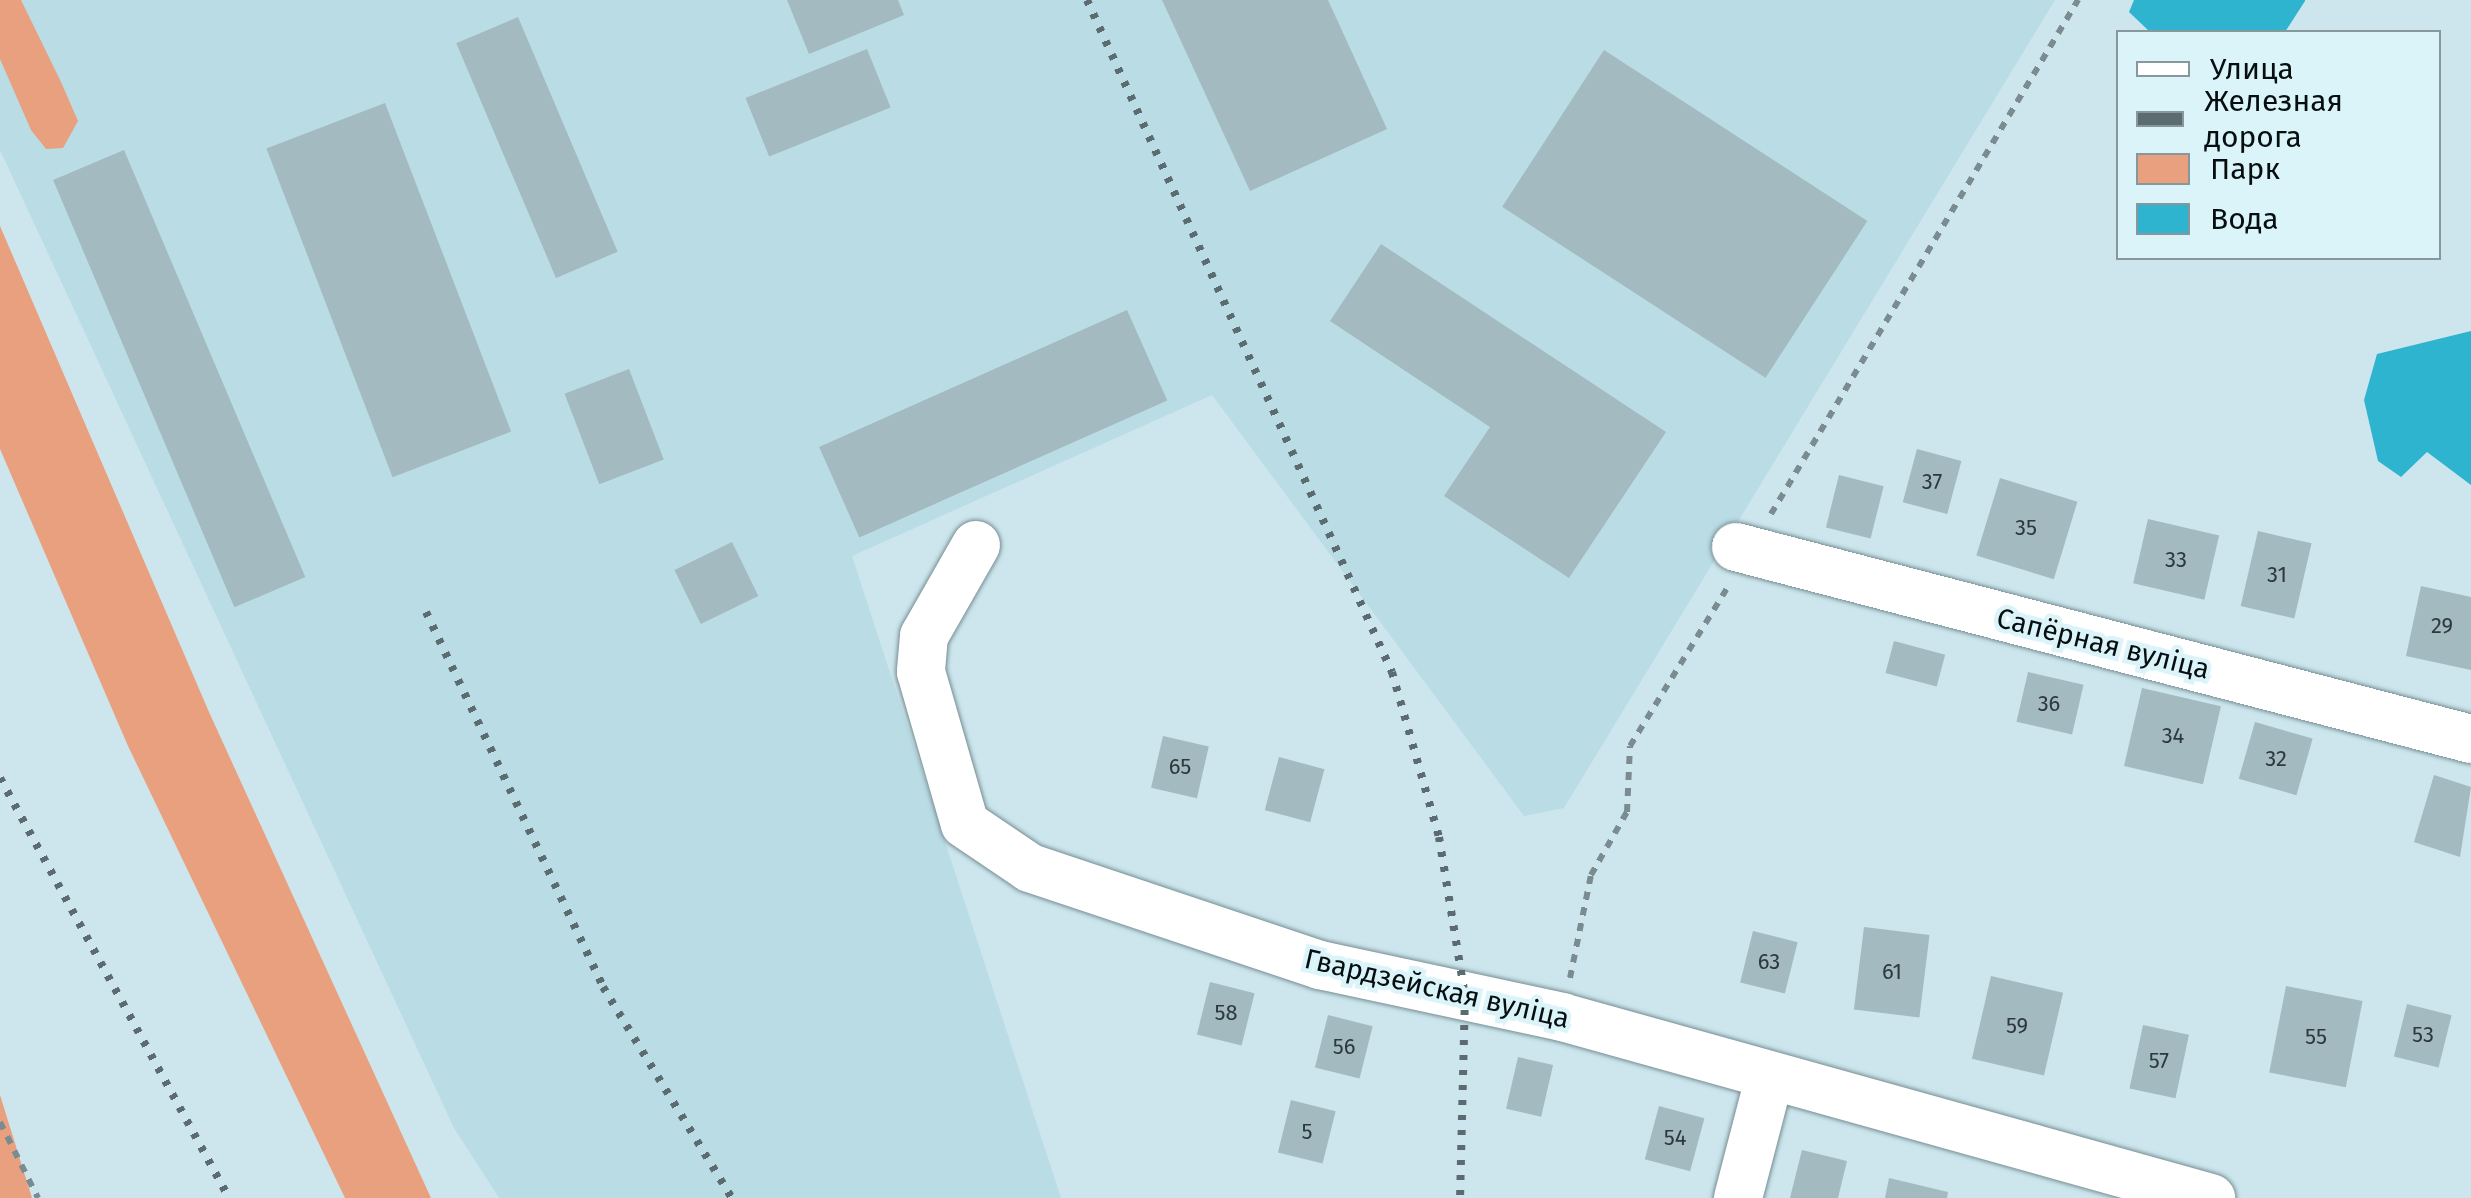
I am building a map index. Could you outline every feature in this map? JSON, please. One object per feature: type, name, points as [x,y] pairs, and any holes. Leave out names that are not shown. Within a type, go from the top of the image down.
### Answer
[{"type":"street","name":"Гвардзейская вуліца","points":[[976,545],[924,636],[921,672],[966,824],[1030,868],[1320,965],[1562,1017],[1769,1079],[2211,1198]]},
{"type":"street","name":"Сапёрная вуліца","points":[[1742,550],[2471,739]]},
{"type":"street","points":[[1738,1198],[1769,1079]]},
{"type":"path","points":[[1562,1017],[1591,876],[1627,812],[1630,746],[1742,550],[2078,0]]},
{"type":"path","points":[[0,1122],[38,1198]]},
{"type":"shaded area","points":[[0,0],[2055,0],[1564,808],[1524,816],[1212,395],[852,556],[1061,1198],[499,1198],[454,1128],[0,150]]},
{"type":"green space","points":[[0,0],[21,0],[78,121],[63,148],[46,149],[31,130],[0,59]]},
{"type":"green space","points":[[0,226],[209,712],[431,1198],[345,1198],[128,746],[0,449]]},
{"type":"green space","points":[[0,1095],[32,1198],[0,1198]]},
{"type":"water","points":[[2134,0],[2305,0],[2286,30],[2148,30],[2129,12]]},
{"type":"water","points":[[2471,331],[2471,485],[2427,452],[2401,477],[2378,461],[2364,400],[2377,354]]},
{"type":"building","points":[[787,0],[898,0],[904,15],[809,54]]},
{"type":"building","points":[[1162,0],[1328,0],[1387,129],[1250,191]]},
{"type":"building","points":[[518,17],[618,252],[556,278],[456,43]]},
{"type":"building","points":[[867,49],[891,107],[769,156],[746,98]]},
{"type":"building","points":[[1604,50],[1867,221],[1765,378],[1502,207]]},
{"type":"building","points":[[385,103],[511,432],[393,477],[266,149]]},
{"type":"building","points":[[124,150],[305,577],[234,607],[53,180]]},
{"type":"building","points":[[1381,244],[1666,432],[1569,578],[1444,496],[1490,427],[1330,321]]},
{"type":"building","points":[[1127,310],[1167,400],[859,538],[819,447]]},
{"type":"building","points":[[629,369],[664,460],[599,484],[565,394]]},
{"type":"building","points":[[1917,449],[1961,461],[1947,514],[1903,502]]},
{"type":"building","points":[[1839,475],[1884,486],[1871,539],[1826,527]]},
{"type":"building","points":[[2000,478],[2077,502],[2054,579],[1976,555]]},
{"type":"building","points":[[2148,519],[2219,535],[2204,600],[2133,583]]},
{"type":"building","points":[[2258,531],[2312,543],[2294,618],[2241,606]]},
{"type":"building","points":[[732,542],[758,596],[701,624],[674,570]]},
{"type":"building","points":[[2421,586],[2471,597],[2471,670],[2406,656]]},
{"type":"building","points":[[1894,641],[1945,655],[1937,687],[1885,673]]},
{"type":"building","points":[[2028,672],[2084,685],[2072,735],[2017,722]]},
{"type":"building","points":[[2142,688],[2221,706],[2203,784],[2124,766]]},
{"type":"building","points":[[2255,722],[2313,739],[2296,795],[2239,779]]},
{"type":"building","points":[[1163,736],[1209,747],[1197,798],[1151,788]]},
{"type":"building","points":[[1279,757],[1324,769],[1310,822],[1265,810]]},
{"type":"building","points":[[2434,775],[2471,787],[2460,857],[2414,842]]},
{"type":"building","points":[[1864,927],[1930,935],[1919,1017],[1854,1009]]},
{"type":"building","points":[[1753,931],[1798,942],[1785,994],[1740,982]]},
{"type":"building","points":[[1991,976],[2063,993],[2044,1075],[1972,1059]]},
{"type":"building","points":[[1210,982],[1255,993],[1242,1046],[1197,1034]]},
{"type":"building","points":[[2286,986],[2363,1001],[2346,1087],[2269,1072]]},
{"type":"building","points":[[2407,1004],[2452,1015],[2439,1068],[2394,1056]]},
{"type":"building","points":[[1328,1015],[1373,1026],[1360,1079],[1315,1067]]},
{"type":"building","points":[[2143,1025],[2189,1035],[2175,1098],[2129,1089]]},
{"type":"building","points":[[1518,1057],[1553,1065],[1541,1117],[1506,1109]]},
{"type":"building","points":[[1291,1100],[1336,1111],[1323,1164],[1278,1152]]},
{"type":"building","points":[[1659,1106],[1704,1118],[1690,1171],[1645,1159]]},
{"type":"building","points":[[1802,1150],[1847,1161],[1838,1198],[1790,1198]]},
{"type":"building","points":[[1889,1178],[1948,1192],[1947,1198],[1885,1198]]},
{"type":"railway","points":[[1087,0],[1392,672],[1439,837],[1465,995],[1460,1198]]},
{"type":"railway","points":[[426,612],[603,987],[732,1198]]},
{"type":"railway","points":[[0,778],[229,1198]]}]
